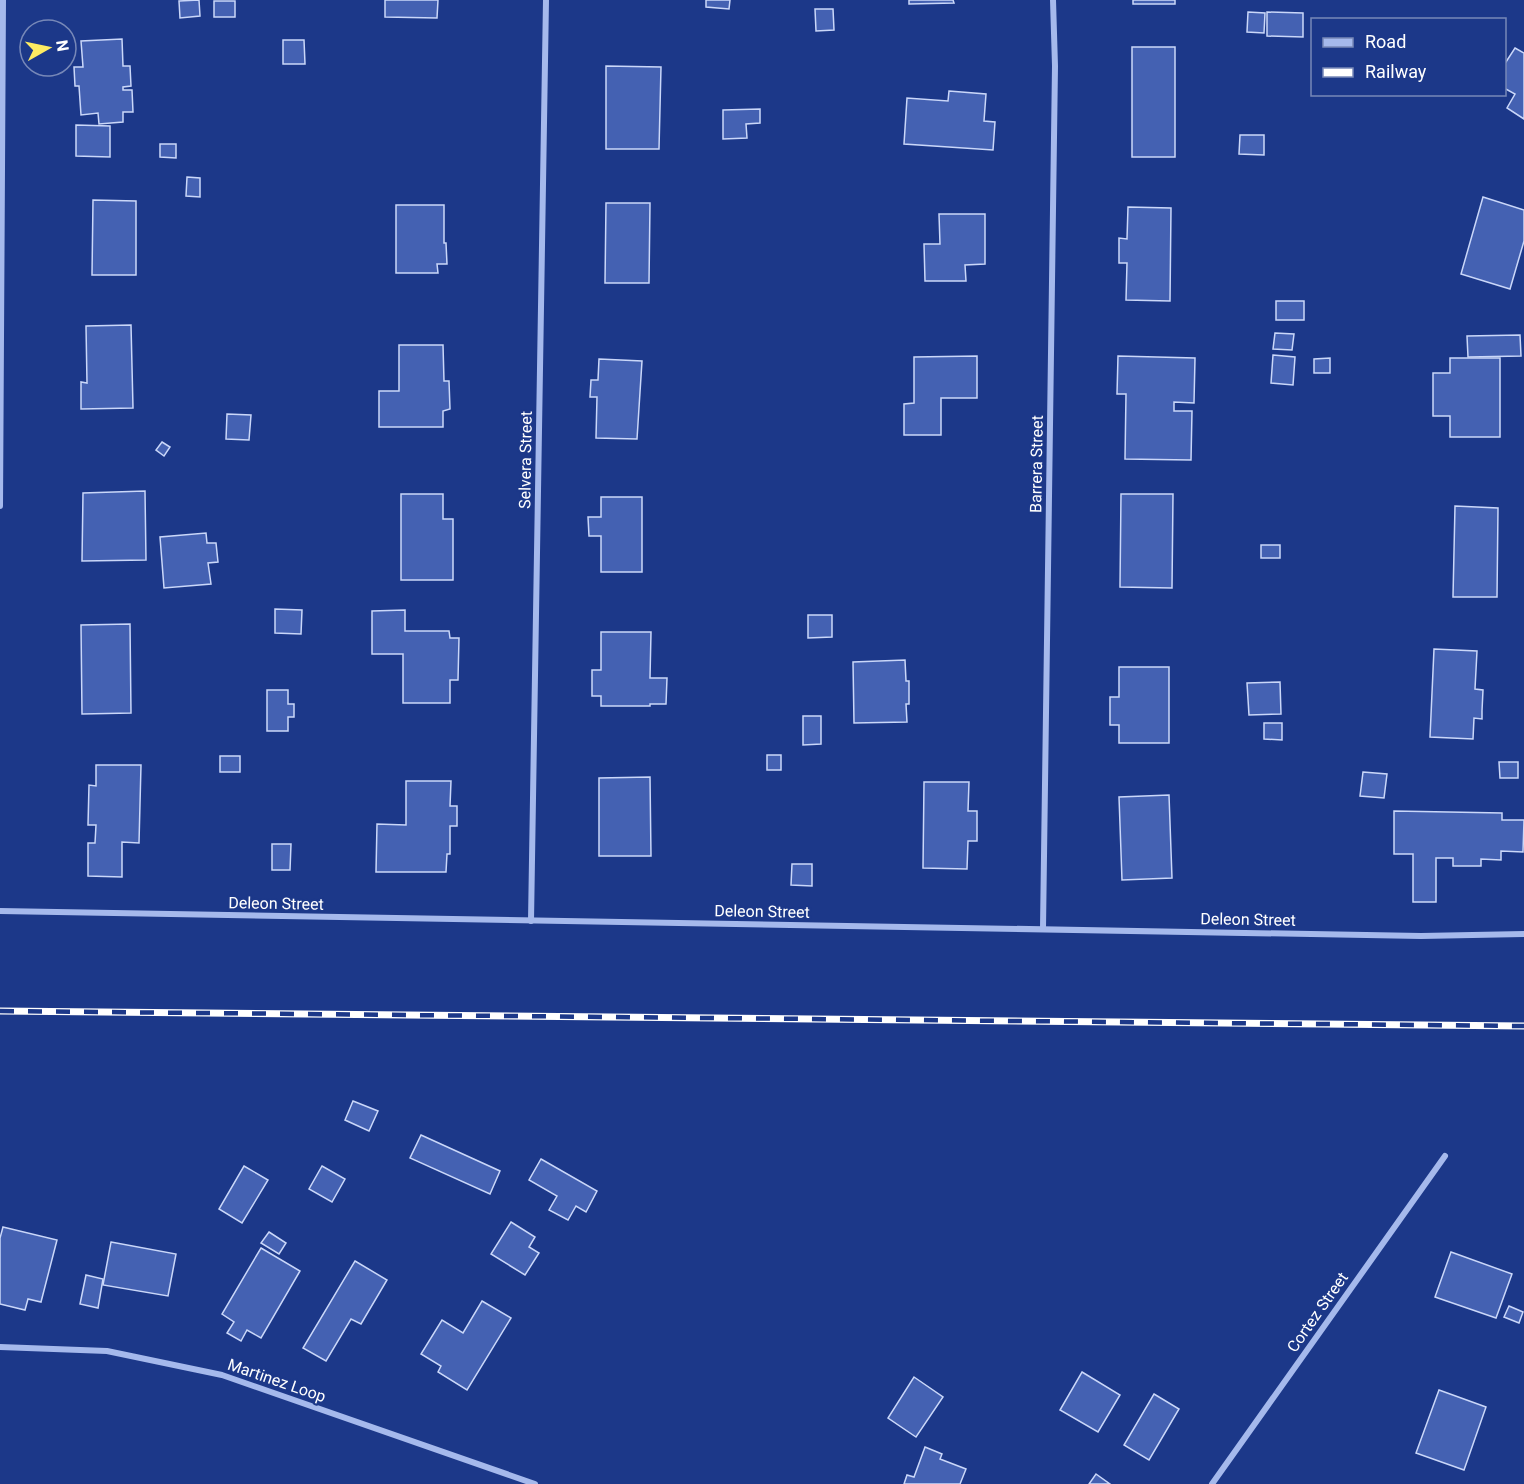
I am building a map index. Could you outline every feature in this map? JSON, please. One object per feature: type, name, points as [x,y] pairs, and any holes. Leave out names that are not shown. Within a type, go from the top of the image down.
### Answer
[{"type":"street","points":[[0,506],[3,0]]},
{"type":"street","name":"Selvera Street","points":[[531,921],[546,0]]},
{"type":"street","name":"Barrera Street","points":[[1043,928],[1055,66],[1053,0]]},
{"type":"street","name":"Deleon Street","points":[[0,911],[1420,936],[1524,934]]},
{"type":"street","name":"Cortez Street","points":[[1212,1484],[1445,1156]]},
{"type":"street","name":"Martinez Loop","points":[[0,1347],[107,1351],[222,1375],[535,1484]]},
{"type":"building","points":[[199,0],[200,16],[180,18],[179,1]]},
{"type":"building","points":[[385,0],[438,0],[437,18],[385,17]]},
{"type":"building","points":[[706,0],[730,0],[729,9],[706,7]]},
{"type":"building","points":[[909,0],[953,0],[954,3],[909,4]]},
{"type":"building","points":[[1133,0],[1175,0],[1175,4],[1133,4]]},
{"type":"building","points":[[214,1],[235,1],[235,17],[214,17]]},
{"type":"building","points":[[815,9],[833,9],[834,30],[816,31]]},
{"type":"building","points":[[1248,12],[1265,13],[1264,33],[1247,32]]},
{"type":"building","points":[[1267,12],[1303,13],[1303,37],[1267,36]]},
{"type":"building","points":[[122,39],[123,66],[130,66],[131,86],[123,87],[123,90],[132,90],[133,112],[123,112],[123,122],[99,124],[98,113],[81,115],[79,86],[75,86],[75,78],[78,78],[78,67],[83,67],[81,41]]},
{"type":"building","points":[[283,40],[304,40],[305,64],[283,64]]},
{"type":"building","points":[[1132,47],[1175,47],[1175,157],[1132,157]]},
{"type":"building","points":[[1515,48],[1524,53],[1524,119],[1507,108],[1515,94],[1506,89],[1506,62]]},
{"type":"building","points":[[606,66],[661,67],[659,149],[606,149]]},
{"type":"building","points":[[949,91],[986,94],[984,121],[995,122],[993,150],[904,144],[907,98],[948,101]]},
{"type":"building","points":[[760,109],[760,123],[746,124],[747,138],[723,139],[723,110]]},
{"type":"building","points":[[76,125],[110,126],[110,157],[76,156]]},
{"type":"building","points":[[1240,135],[1264,135],[1264,155],[1239,154]]},
{"type":"building","points":[[160,144],[176,144],[176,158],[160,157]]},
{"type":"building","points":[[187,177],[200,178],[200,197],[186,196]]},
{"type":"building","points":[[1483,197],[1524,210],[1524,241],[1510,289],[1461,274]]},
{"type":"building","points":[[93,200],[136,201],[136,275],[92,275]]},
{"type":"building","points":[[606,203],[650,203],[649,283],[605,283]]},
{"type":"building","points":[[396,205],[444,205],[444,243],[446,243],[447,264],[437,264],[438,273],[396,273]]},
{"type":"building","points":[[1128,207],[1171,208],[1170,301],[1126,300],[1127,263],[1119,263],[1119,238],[1127,239]]},
{"type":"building","points":[[939,214],[985,214],[985,264],[965,265],[966,281],[925,281],[924,244],[940,244]]},
{"type":"building","points":[[1276,301],[1304,301],[1304,320],[1276,320]]},
{"type":"building","points":[[131,325],[133,408],[81,409],[81,382],[87,383],[86,326]]},
{"type":"building","points":[[1275,333],[1294,334],[1292,350],[1273,349]]},
{"type":"building","points":[[1520,335],[1521,356],[1468,357],[1467,336]]},
{"type":"building","points":[[399,345],[443,345],[444,381],[449,381],[450,409],[443,411],[443,427],[379,427],[379,391],[399,391]]},
{"type":"building","points":[[1273,355],[1295,357],[1293,385],[1271,383]]},
{"type":"building","points":[[977,356],[977,398],[941,398],[941,435],[904,435],[904,404],[914,403],[914,357]]},
{"type":"building","points":[[1118,356],[1195,358],[1194,403],[1174,402],[1174,411],[1192,411],[1191,460],[1125,459],[1126,394],[1117,394]]},
{"type":"building","points":[[1330,358],[1330,373],[1314,373],[1314,359]]},
{"type":"building","points":[[1450,358],[1500,358],[1500,437],[1450,437],[1450,416],[1433,416],[1433,373],[1450,373]]},
{"type":"building","points":[[599,359],[642,361],[637,439],[596,438],[597,397],[590,397],[591,380],[598,380]]},
{"type":"building","points":[[227,414],[251,415],[249,440],[226,439]]},
{"type":"building","points":[[162,442],[170,447],[164,456],[156,450]]},
{"type":"building","points":[[145,491],[146,560],[82,561],[83,493]]},
{"type":"building","points":[[401,494],[443,494],[443,519],[453,519],[453,580],[401,580]]},
{"type":"building","points":[[1121,494],[1173,494],[1172,588],[1120,587]]},
{"type":"building","points":[[601,497],[642,497],[642,572],[601,572],[601,536],[589,536],[588,517],[601,517]]},
{"type":"building","points":[[1455,506],[1498,508],[1497,597],[1453,597]]},
{"type":"building","points":[[206,533],[207,543],[216,543],[218,562],[208,563],[211,584],[164,588],[160,537]]},
{"type":"building","points":[[1261,545],[1280,545],[1280,558],[1261,558]]},
{"type":"building","points":[[275,609],[302,610],[301,634],[275,633]]},
{"type":"building","points":[[405,610],[405,631],[449,631],[450,638],[459,638],[458,680],[450,680],[450,703],[403,703],[403,654],[372,654],[372,611]]},
{"type":"building","points":[[808,615],[832,615],[832,637],[808,638]]},
{"type":"building","points":[[130,624],[131,713],[82,714],[81,625]]},
{"type":"building","points":[[601,632],[651,632],[650,678],[667,678],[666,704],[601,706],[601,696],[592,696],[592,670],[601,670]]},
{"type":"building","points":[[1434,649],[1477,651],[1475,689],[1483,690],[1482,719],[1474,718],[1473,739],[1430,737]]},
{"type":"building","points":[[905,660],[906,681],[909,681],[909,704],[906,704],[907,722],[854,723],[853,662]]},
{"type":"building","points":[[1119,667],[1169,667],[1169,743],[1119,743],[1119,725],[1110,725],[1110,697],[1119,697]]},
{"type":"building","points":[[1280,682],[1281,714],[1249,715],[1247,683]]},
{"type":"building","points":[[267,690],[288,690],[288,704],[294,704],[294,717],[288,717],[288,731],[267,731]]},
{"type":"building","points":[[803,716],[821,716],[821,744],[803,745]]},
{"type":"building","points":[[1264,723],[1282,723],[1282,740],[1264,739]]},
{"type":"building","points":[[767,755],[781,755],[781,770],[767,770]]},
{"type":"building","points":[[220,756],[240,756],[240,772],[220,772]]},
{"type":"building","points":[[1499,762],[1518,762],[1518,778],[1500,778]]},
{"type":"building","points":[[96,765],[141,765],[139,843],[122,842],[122,877],[88,876],[88,843],[95,843],[96,825],[88,825],[89,785],[96,786]]},
{"type":"building","points":[[1363,772],[1387,774],[1384,798],[1360,796]]},
{"type":"building","points":[[650,777],[651,856],[599,856],[599,778]]},
{"type":"building","points":[[406,781],[451,781],[450,806],[457,806],[457,826],[450,826],[450,854],[447,854],[446,872],[376,872],[377,824],[406,825]]},
{"type":"building","points":[[924,782],[969,782],[968,811],[977,811],[977,841],[968,841],[967,869],[923,868]]},
{"type":"building","points":[[1169,795],[1172,878],[1122,880],[1119,797]]},
{"type":"building","points":[[1394,811],[1502,813],[1502,820],[1524,820],[1523,852],[1501,851],[1501,860],[1481,859],[1481,866],[1453,866],[1453,858],[1436,858],[1436,902],[1413,902],[1413,854],[1394,854]]},
{"type":"building","points":[[272,844],[291,844],[290,870],[272,870]]},
{"type":"building","points":[[792,864],[812,864],[812,886],[791,885]]},
{"type":"building","points":[[353,1101],[378,1111],[369,1131],[345,1120]]},
{"type":"building","points":[[421,1135],[500,1171],[490,1194],[410,1158]]},
{"type":"building","points":[[541,1159],[597,1191],[586,1212],[576,1206],[568,1220],[549,1210],[557,1196],[529,1180]]},
{"type":"building","points":[[244,1166],[268,1180],[242,1223],[219,1209]]},
{"type":"building","points":[[322,1166],[345,1179],[332,1202],[309,1189]]},
{"type":"building","points":[[511,1222],[535,1237],[529,1247],[539,1253],[525,1275],[491,1254]]},
{"type":"building","points":[[3,1227],[57,1240],[41,1302],[28,1299],[25,1310],[0,1304],[0,1238]]},
{"type":"building","points":[[269,1232],[286,1243],[279,1254],[261,1243]]},
{"type":"building","points":[[111,1242],[176,1254],[168,1296],[103,1285]]},
{"type":"building","points":[[261,1248],[300,1271],[261,1338],[247,1330],[241,1341],[227,1333],[234,1322],[222,1314]]},
{"type":"building","points":[[1451,1252],[1512,1274],[1496,1318],[1435,1297]]},
{"type":"building","points":[[355,1261],[387,1280],[361,1324],[351,1319],[326,1361],[303,1348]]},
{"type":"building","points":[[86,1275],[103,1279],[98,1308],[80,1304]]},
{"type":"building","points":[[482,1301],[511,1318],[467,1390],[438,1372],[441,1366],[421,1354],[442,1320],[463,1333]]},
{"type":"building","points":[[1509,1306],[1523,1312],[1519,1323],[1504,1317]]},
{"type":"building","points":[[1082,1372],[1120,1395],[1098,1432],[1060,1410]]},
{"type":"building","points":[[914,1377],[943,1397],[916,1437],[888,1418]]},
{"type":"building","points":[[1439,1390],[1486,1407],[1464,1470],[1416,1453]]},
{"type":"building","points":[[1154,1394],[1179,1409],[1149,1460],[1124,1445]]},
{"type":"building","points":[[925,1447],[942,1454],[940,1459],[966,1469],[960,1484],[904,1484],[907,1475],[914,1477]]},
{"type":"building","points":[[1096,1474],[1110,1484],[1089,1484]]},
{"type":"railway","points":[[0,1011],[1524,1026]]}]
